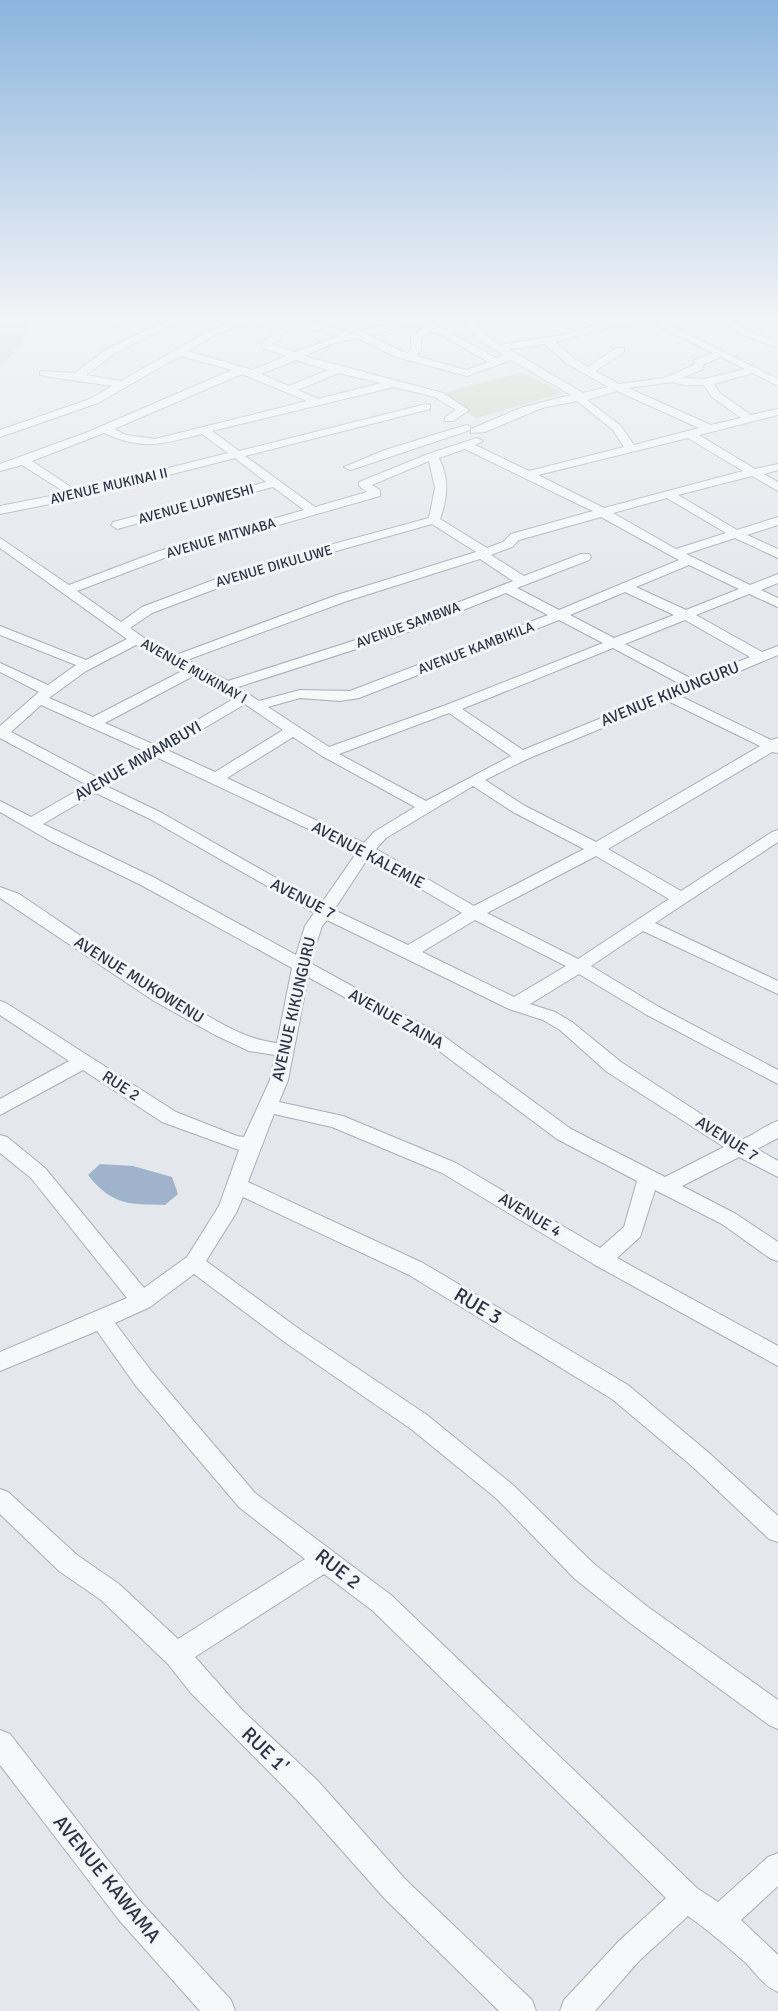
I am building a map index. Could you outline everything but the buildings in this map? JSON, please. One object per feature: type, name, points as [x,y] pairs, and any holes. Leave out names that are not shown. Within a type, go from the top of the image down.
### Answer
[{"type":"street","points":[[0,434],[64,412]]},
{"type":"street","points":[[0,468],[24,461],[151,412]]},
{"type":"street","points":[[106,430],[124,438],[147,442],[205,431],[279,412]]},
{"type":"street","name":"AVENUE MUKINAI II","points":[[0,510],[75,495],[239,455],[448,412]]},
{"type":"street","points":[[468,412],[476,416],[474,430]]},
{"type":"street","points":[[350,467],[390,452],[474,430],[526,412]]},
{"type":"street","points":[[596,412],[617,428],[630,448]]},
{"type":"street","points":[[672,412],[710,429]]},
{"type":"street","points":[[739,412],[749,419]]},
{"type":"street","points":[[438,413],[488,438],[432,456],[439,470],[443,488],[441,504],[434,520],[524,582]]},
{"type":"street","points":[[530,474],[749,419],[773,417]]},
{"type":"street","points":[[205,431],[314,512]]},
{"type":"street","points":[[689,434],[778,487]]},
{"type":"street","points":[[466,445],[530,474],[605,512],[675,553],[778,603]]},
{"type":"street","name":"AVENUE MITWABA","points":[[67,590],[163,554],[376,493],[363,484],[432,456]]},
{"type":"street","points":[[24,461],[59,482],[75,495]]},
{"type":"street","points":[[175,660],[342,598],[484,553],[508,544],[515,537],[605,512],[631,502],[778,467]]},
{"type":"street","name":"AVENUE LUPWESHI","points":[[117,525],[275,483]]},
{"type":"street","points":[[668,494],[736,534],[778,555]]},
{"type":"street","name":"AVENUE DIKULUWE","points":[[121,628],[147,610],[220,581],[434,520]]},
{"type":"street","points":[[675,553],[778,522]]},
{"type":"street","name":"AVENUE MUKINAY I","points":[[0,542],[138,639],[227,686],[327,753],[426,807]]},
{"type":"street","name":"AVENUE SAMBWA","points":[[227,686],[395,632],[585,557]]},
{"type":"street","name":"AVENUE KAMBIKILA","points":[[251,702],[302,694],[333,699],[354,695],[559,615],[689,560]]},
{"type":"street","points":[[327,753],[451,708],[778,578]]},
{"type":"street","points":[[625,587],[684,614],[761,657]]},
{"type":"street","points":[[507,588],[692,684]]},
{"type":"street","points":[[0,630],[85,664]]},
{"type":"street","points":[[0,733],[85,664],[138,639]]},
{"type":"street","name":"AVENUE KIKUNGURU","points":[[0,1362],[142,1301],[194,1263],[230,1209],[251,1144],[279,1080],[301,966],[314,926],[366,850],[380,835],[474,780],[522,756],[778,650]]},
{"type":"street","name":"AVENUE KALEMIE","points":[[0,667],[93,723],[153,752],[216,778],[366,850],[474,913],[579,966],[653,1011],[778,1078]]},
{"type":"street","points":[[93,723],[194,670]]},
{"type":"street","points":[[667,695],[776,746]]},
{"type":"street","name":"AVENUE MWAMBUYI","points":[[31,824],[153,752],[251,702]]},
{"type":"street","points":[[451,708],[522,756]]},
{"type":"street","points":[[216,778],[292,731]]},
{"type":"street","name":"AVENUE 7","points":[[0,733],[97,784],[101,789],[156,816],[284,891],[515,1005],[549,1016],[566,1026],[600,1058],[739,1148],[778,1170]]},
{"type":"street","points":[[409,952],[474,913],[596,849],[776,746]]},
{"type":"street","points":[[474,780],[519,809],[596,849],[680,898]]},
{"type":"street","name":"AVENUE ZAINA","points":[[0,806],[31,824],[147,881],[438,1041],[564,1134],[729,1219],[778,1253]]},
{"type":"street","points":[[515,1005],[579,966],[778,835]]},
{"type":"street","points":[[763,845],[778,855]]},
{"type":"street","name":"AVENUE MUKOWENU","points":[[0,892],[14,897],[160,997],[221,1031],[256,1047],[285,1050]]},
{"type":"street","points":[[642,924],[778,988]]},
{"type":"street","name":"RUE 2","points":[[0,1006],[169,1117],[235,1143],[251,1144]]},
{"type":"street","points":[[0,1108],[84,1061]]},
{"type":"street","name":"AVENUE 4","points":[[269,1106],[336,1121],[449,1168],[602,1259],[778,1358]]},
{"type":"street","points":[[602,1259],[633,1231],[657,1182],[760,1141],[778,1128]]},
{"type":"street","points":[[0,1142],[38,1173],[142,1301]]},
{"type":"street","name":"RUE 3","points":[[236,1185],[416,1269],[620,1392],[701,1460],[778,1531]]},
{"type":"street","points":[[194,1263],[294,1337],[419,1422],[505,1492],[584,1571],[639,1616],[778,1716]]},
{"type":"street","name":"RUE 2","points":[[101,1320],[144,1379],[247,1500],[263,1514],[326,1558],[382,1603],[687,1898],[719,1920],[758,1955],[778,1977]]},
{"type":"street","name":"RUE 1'","points":[[0,1499],[68,1563],[110,1592],[177,1655],[199,1683],[233,1719],[307,1790],[395,1889],[521,2011]]},
{"type":"street","points":[[177,1655],[203,1636],[225,1626],[326,1558]]},
{"type":"street","name":"AVENUE KAWAMA","points":[[0,1743],[129,1910],[220,2011]]},
{"type":"street","points":[[719,1920],[778,1867]]},
{"type":"street","points":[[575,2011],[629,1951],[687,1898]]},
{"type":"green space","points":[[465,412],[497,412],[476,418]]},
{"type":"water","points":[[100,1164],[133,1166],[172,1177],[178,1194],[165,1205],[131,1203],[114,1198],[88,1175]]}]
